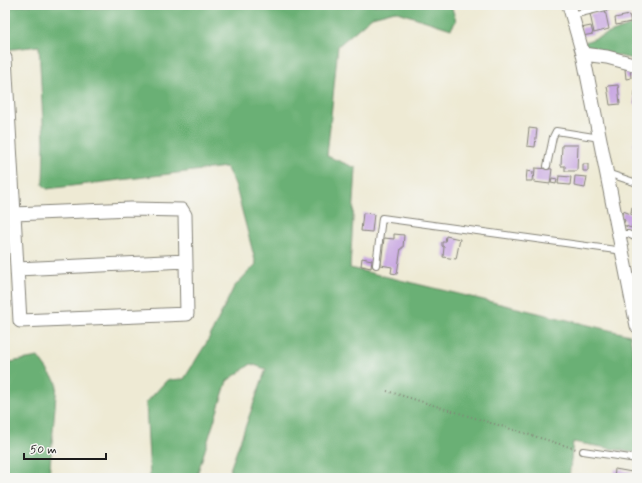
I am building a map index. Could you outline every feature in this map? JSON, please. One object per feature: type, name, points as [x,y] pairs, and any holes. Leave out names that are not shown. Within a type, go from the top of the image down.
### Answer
[{"type":"street","points":[[570,10],[583,54],[620,234],[637,326]]},
{"type":"street","points":[[583,54],[607,57],[637,65]]},
{"type":"street","points":[[5,58],[10,215],[17,269],[20,321],[188,314],[185,215],[182,210],[131,209],[10,215]]},
{"type":"street","points":[[17,269],[186,261]]},
{"type":"lane","points":[[570,10],[614,5]]},
{"type":"lane","points":[[547,166],[553,136],[556,131],[600,138]]},
{"type":"lane","points":[[607,173],[637,183]]},
{"type":"lane","points":[[376,265],[382,218],[623,251]]},
{"type":"lane","points":[[620,234],[628,234],[637,238]]},
{"type":"lane","points":[[583,451],[637,459]]},
{"type":"path","points":[[387,391],[583,451]]},
{"type":"green space","points":[[25,5],[86,5],[86,9],[147,5],[451,5],[456,21],[451,29],[395,11],[372,17],[338,46],[327,156],[356,168],[350,268],[630,335],[637,377],[637,453],[573,442],[569,478],[227,478],[266,369],[251,364],[227,381],[196,478],[150,478],[146,403],[167,380],[184,379],[207,342],[234,287],[256,264],[235,184],[226,167],[47,189],[43,185],[44,142],[39,46],[5,50],[5,8]]},
{"type":"green space","points":[[637,23],[637,60],[588,49],[585,42]]},
{"type":"green space","points":[[38,357],[57,383],[49,478],[5,478],[5,363]]},
{"type":"building","points":[[605,10],[609,29],[594,33],[590,14]]},
{"type":"building","points":[[629,15],[631,22],[616,25],[615,18]]},
{"type":"building","points":[[591,26],[593,34],[582,36],[581,28]]},
{"type":"building","points":[[630,68],[631,78],[626,79],[625,69]]},
{"type":"building","points":[[618,85],[620,104],[610,105],[607,86]]},
{"type":"building","points":[[635,91],[637,91],[637,105],[634,105]]},
{"type":"building","points":[[529,128],[537,129],[535,147],[527,146]]},
{"type":"building","points":[[637,136],[637,147],[633,145]]},
{"type":"building","points":[[562,145],[578,145],[577,171],[565,171],[565,166],[561,166]]},
{"type":"building","points":[[583,164],[588,164],[588,171],[583,171]]},
{"type":"building","points":[[535,168],[552,169],[550,184],[534,182]]},
{"type":"building","points":[[527,171],[533,172],[532,181],[526,181]]},
{"type":"building","points":[[559,176],[571,177],[570,185],[558,184]]},
{"type":"building","points":[[575,176],[587,177],[585,188],[574,186]]},
{"type":"building","points":[[552,178],[557,179],[556,184],[551,183]]},
{"type":"building","points":[[632,207],[637,208],[637,215],[631,212]]},
{"type":"building","points":[[623,211],[636,216],[631,228],[623,225],[625,220],[621,218]]},
{"type":"building","points":[[363,213],[374,214],[372,232],[361,231]]},
{"type":"building","points":[[394,234],[404,235],[403,248],[401,248],[397,274],[391,273],[392,267],[381,265],[384,238],[394,239]]},
{"type":"building","points":[[446,236],[460,239],[456,259],[443,257],[444,247],[442,246],[442,242],[445,242]]},
{"type":"building","points":[[362,258],[372,260],[371,268],[361,266]]},
{"type":"building","points":[[615,469],[632,472],[631,478],[614,478]]}]
